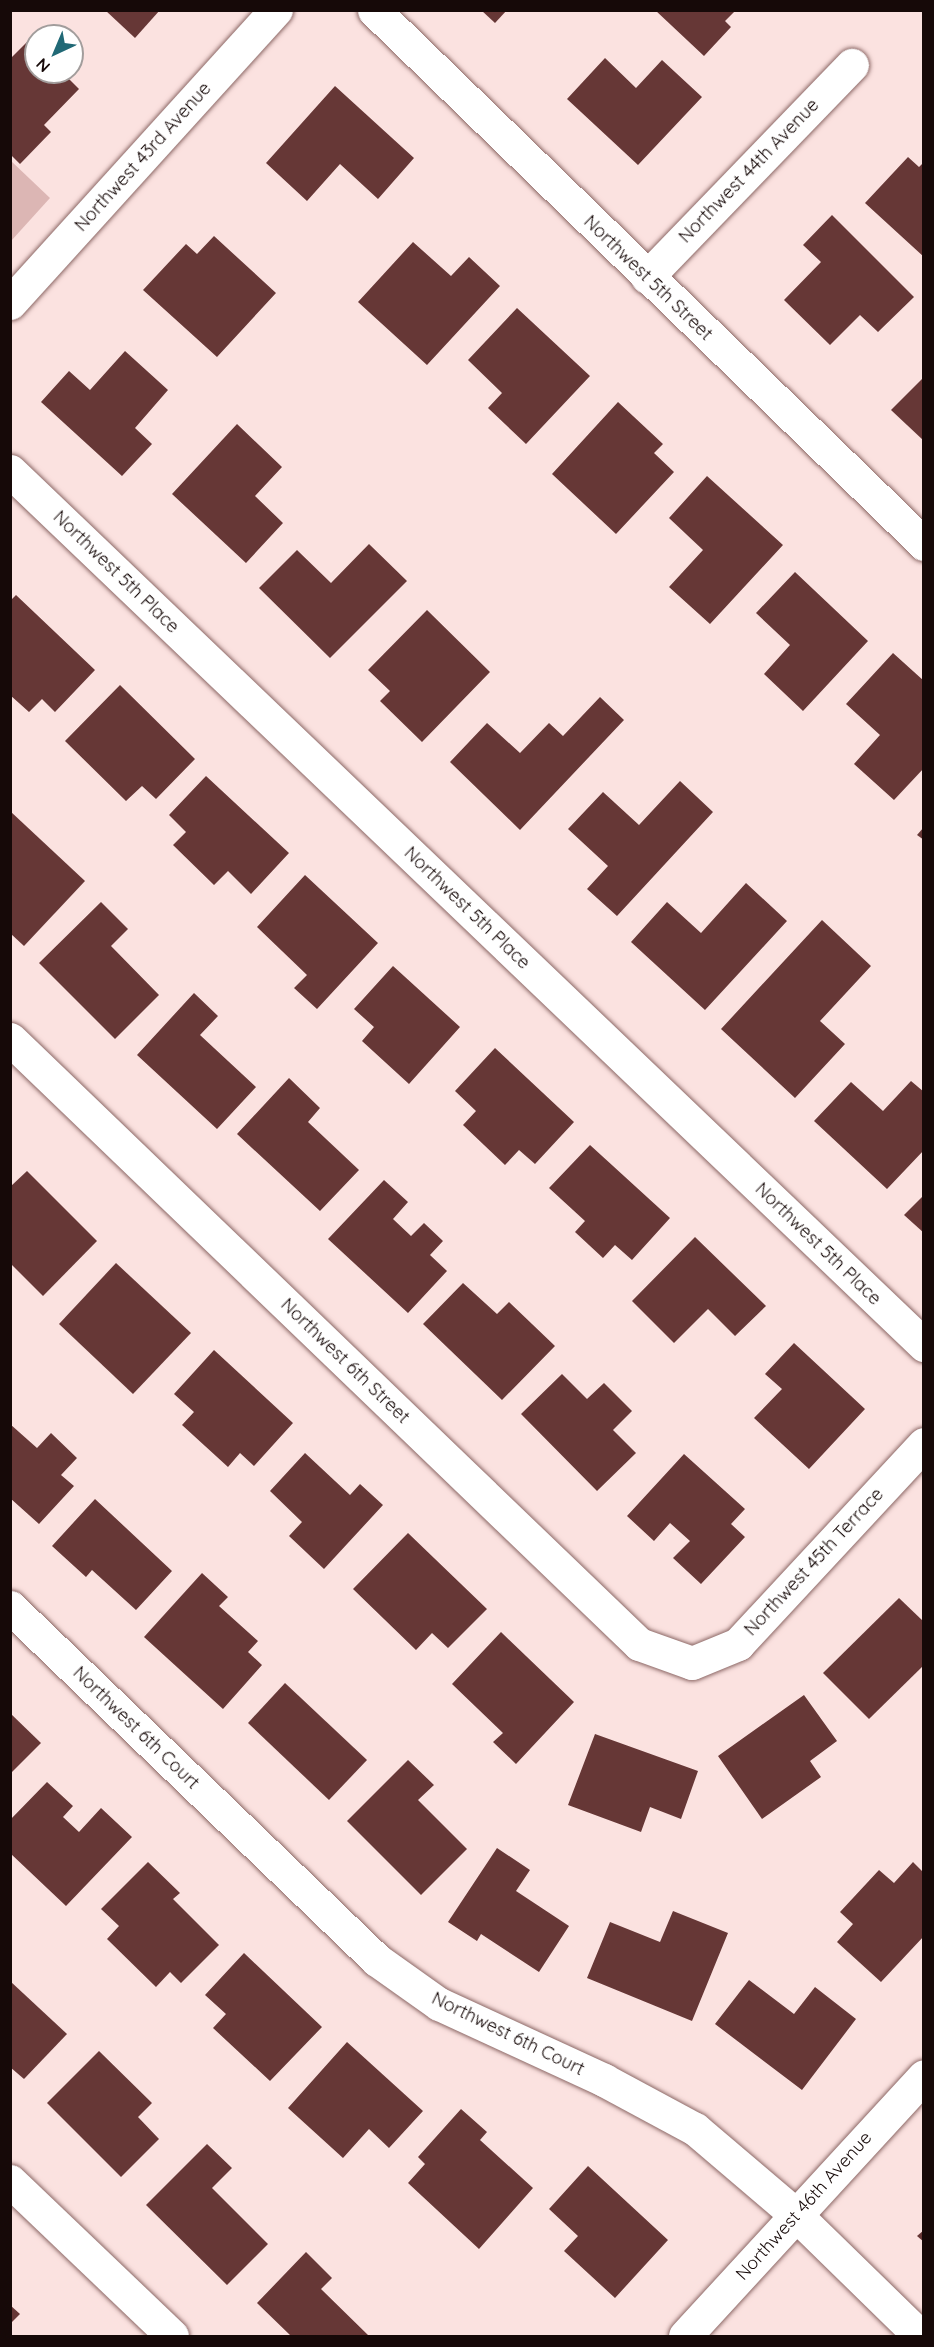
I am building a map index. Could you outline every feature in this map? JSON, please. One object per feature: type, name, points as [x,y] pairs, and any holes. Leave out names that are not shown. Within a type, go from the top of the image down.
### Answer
[{"type":"street","name":"Northwest 43rd Avenue","points":[[10,303],[276,10]]},
{"type":"street","name":"Northwest 5th Street","points":[[374,10],[924,544]]},
{"type":"street","name":"Northwest 44th Avenue","points":[[647,277],[852,65]]},
{"type":"street","name":"Northwest 5th Place","points":[[10,471],[924,1345]]},
{"type":"street","name":"Northwest 6th Street","points":[[10,1039],[639,1644],[692,1663]]},
{"type":"street","name":"Northwest 45th Terrace","points":[[692,1663],[738,1644],[924,1443]]},
{"type":"street","name":"Northwest 6th Court","points":[[10,1607],[377,1960],[439,2004],[604,2080],[695,2129],[795,2215],[920,2337]]},
{"type":"street","name":"Northwest 46th Avenue","points":[[685,2337],[924,2076]]},
{"type":"street","points":[[10,2181],[172,2337]]},
{"type":"shaded area","points":[[10,160],[50,198],[11,241],[10,241]]},
{"type":"building","points":[[105,10],[160,10],[135,38]]},
{"type":"building","points":[[481,10],[507,10],[495,23]]},
{"type":"building","points":[[655,10],[736,10],[725,21],[731,27],[704,56]]},
{"type":"building","points":[[24,45],[24,84],[74,84],[79,89],[44,125],[51,132],[20,164],[10,154],[10,59]]},
{"type":"building","points":[[605,58],[636,88],[662,60],[702,97],[638,165],[567,99]]},
{"type":"building","points":[[335,86],[414,158],[378,199],[340,164],[307,201],[266,163]]},
{"type":"building","points":[[908,157],[919,167],[924,162],[924,257],[865,203]]},
{"type":"building","points":[[832,215],[914,297],[878,332],[860,315],[830,345],[784,300],[821,262],[803,245]]},
{"type":"building","points":[[214,236],[276,293],[217,357],[143,290],[186,244],[197,254]]},
{"type":"building","points":[[413,242],[451,276],[469,257],[500,286],[427,365],[358,302]]},
{"type":"building","points":[[517,308],[590,376],[526,444],[488,408],[502,393],[468,360]]},
{"type":"building","points":[[125,351],[168,390],[135,428],[152,444],[122,476],[41,402],[69,371],[90,390]]},
{"type":"building","points":[[924,377],[924,441],[891,410]]},
{"type":"building","points":[[618,402],[663,444],[654,453],[674,472],[616,534],[552,474]]},
{"type":"building","points":[[237,424],[282,467],[255,496],[283,523],[246,563],[172,494]]},
{"type":"building","points":[[707,476],[783,545],[710,624],[669,587],[703,550],[669,518]]},
{"type":"building","points":[[369,544],[407,581],[330,658],[259,588],[297,550],[331,583]]},
{"type":"building","points":[[795,572],[868,641],[803,711],[764,674],[790,645],[756,613]]},
{"type":"building","points":[[16,595],[95,670],[55,712],[42,699],[29,712],[10,695],[10,601]]},
{"type":"building","points":[[427,610],[490,672],[422,742],[380,701],[390,691],[368,670]]},
{"type":"building","points":[[893,653],[924,681],[924,768],[894,800],[854,764],[880,735],[846,704]]},
{"type":"building","points":[[120,685],[195,759],[156,799],[142,786],[126,801],[65,741]]},
{"type":"building","points":[[600,697],[624,720],[520,830],[450,762],[487,723],[520,753],[549,723],[563,736]]},
{"type":"building","points":[[206,776],[289,853],[251,894],[228,871],[214,885],[173,845],[186,832],[169,815]]},
{"type":"building","points":[[680,781],[713,812],[617,916],[587,889],[608,866],[568,829],[603,792],[639,825]]},
{"type":"building","points":[[10,811],[85,881],[24,946],[10,933]]},
{"type":"building","points":[[924,827],[924,840],[917,835]]},
{"type":"building","points":[[305,875],[378,943],[317,1009],[294,988],[307,975],[257,927]]},
{"type":"building","points":[[746,883],[787,921],[705,1010],[631,942],[667,902],[701,933]]},
{"type":"building","points":[[101,902],[128,929],[111,946],[159,995],[115,1039],[39,963]]},
{"type":"building","points":[[822,920],[871,966],[820,1021],[845,1044],[795,1098],[721,1029]]},
{"type":"building","points":[[393,966],[460,1027],[409,1084],[362,1041],[374,1027],[354,1009]]},
{"type":"building","points":[[194,993],[218,1016],[200,1035],[256,1087],[217,1129],[137,1055]]},
{"type":"building","points":[[495,1048],[574,1122],[535,1164],[519,1150],[505,1165],[463,1125],[476,1111],[455,1091]]},
{"type":"building","points":[[289,1078],[320,1108],[308,1122],[359,1170],[320,1211],[237,1134]]},
{"type":"building","points":[[911,1081],[924,1092],[924,1150],[887,1189],[814,1121],[851,1082],[883,1111]]},
{"type":"building","points":[[590,1145],[670,1218],[632,1260],[615,1245],[603,1258],[575,1232],[585,1221],[549,1188]]},
{"type":"building","points":[[27,1171],[97,1241],[43,1296],[10,1263],[10,1187]]},
{"type":"building","points":[[384,1180],[408,1202],[393,1219],[411,1236],[424,1223],[443,1241],[430,1255],[447,1271],[408,1313],[328,1239]]},
{"type":"building","points":[[924,1195],[924,1233],[904,1215]]},
{"type":"building","points":[[695,1237],[766,1306],[735,1336],[708,1309],[674,1343],[632,1301]]},
{"type":"building","points":[[116,1263],[191,1333],[133,1394],[59,1324]]},
{"type":"building","points":[[463,1283],[497,1314],[509,1302],[555,1346],[502,1400],[423,1324]]},
{"type":"building","points":[[794,1343],[865,1409],[809,1469],[754,1418],[782,1389],[765,1374]]},
{"type":"building","points":[[214,1350],[293,1423],[254,1466],[240,1453],[228,1467],[182,1425],[194,1412],[174,1394]]},
{"type":"building","points":[[562,1374],[587,1399],[604,1383],[632,1411],[613,1430],[636,1453],[597,1491],[521,1414]]},
{"type":"building","points":[[10,1424],[37,1448],[51,1433],[77,1458],[61,1475],[74,1486],[39,1524],[10,1498]]},
{"type":"building","points":[[305,1453],[350,1495],[360,1484],[383,1505],[324,1569],[289,1536],[302,1522],[270,1491]]},
{"type":"building","points":[[684,1454],[745,1509],[731,1524],[745,1537],[701,1584],[673,1558],[690,1541],[670,1523],[654,1541],[627,1516]]},
{"type":"building","points":[[95,1499],[172,1571],[136,1610],[92,1570],[86,1577],[52,1546]]},
{"type":"building","points":[[408,1533],[487,1609],[448,1648],[432,1633],[416,1650],[353,1589]]},
{"type":"building","points":[[202,1573],[228,1597],[219,1606],[258,1641],[248,1652],[262,1665],[223,1709],[144,1637]]},
{"type":"building","points":[[899,1598],[924,1622],[924,1665],[869,1719],[823,1673]]},
{"type":"building","points":[[501,1632],[574,1702],[516,1764],[493,1742],[503,1733],[452,1684]]},
{"type":"building","points":[[285,1683],[367,1760],[329,1800],[248,1723]]},
{"type":"building","points":[[804,1695],[837,1741],[810,1761],[821,1777],[762,1819],[718,1756]]},
{"type":"building","points":[[10,1713],[41,1743],[10,1774]]},
{"type":"building","points":[[595,1734],[698,1771],[681,1819],[650,1807],[641,1832],[568,1805]]},
{"type":"building","points":[[408,1760],[434,1785],[418,1800],[467,1849],[421,1895],[347,1821]]},
{"type":"building","points":[[47,1782],[73,1806],[63,1817],[79,1832],[101,1808],[132,1837],[66,1906],[10,1853],[10,1820]]},
{"type":"building","points":[[497,1848],[530,1870],[516,1891],[569,1926],[539,1972],[481,1934],[477,1941],[448,1922]]},
{"type":"building","points":[[148,1862],[180,1893],[173,1899],[219,1945],[181,1983],[170,1972],[156,1987],[107,1939],[119,1926],[101,1909]]},
{"type":"building","points":[[913,1862],[924,1873],[924,1936],[881,1982],[837,1942],[853,1924],[840,1912],[879,1870],[894,1883]]},
{"type":"building","points":[[673,1911],[728,1933],[692,2021],[587,1978],[610,1922],[660,1942]]},
{"type":"building","points":[[244,1953],[322,2027],[270,2081],[213,2028],[226,2014],[205,1995]]},
{"type":"building","points":[[749,1980],[794,2014],[815,1987],[856,2019],[802,2090],[715,2024]]},
{"type":"building","points":[[10,1981],[67,2034],[24,2079],[10,2067]]},
{"type":"building","points":[[347,2042],[423,2111],[389,2148],[369,2129],[343,2158],[288,2108]]},
{"type":"building","points":[[99,2051],[152,2103],[138,2117],[159,2139],[121,2177],[47,2103]]},
{"type":"building","points":[[461,2109],[487,2132],[480,2140],[533,2188],[479,2249],[408,2183],[425,2164],[418,2157]]},
{"type":"building","points":[[207,2144],[232,2168],[212,2188],[268,2244],[227,2285],[146,2205]]},
{"type":"building","points":[[588,2166],[668,2240],[615,2298],[564,2251],[578,2236],[549,2209]]},
{"type":"building","points":[[924,2230],[924,2242],[917,2236]]},
{"type":"building","points":[[306,2252],[332,2278],[321,2289],[369,2336],[291,2336],[257,2303]]},
{"type":"building","points":[[10,2305],[20,2314],[10,2324]]}]
